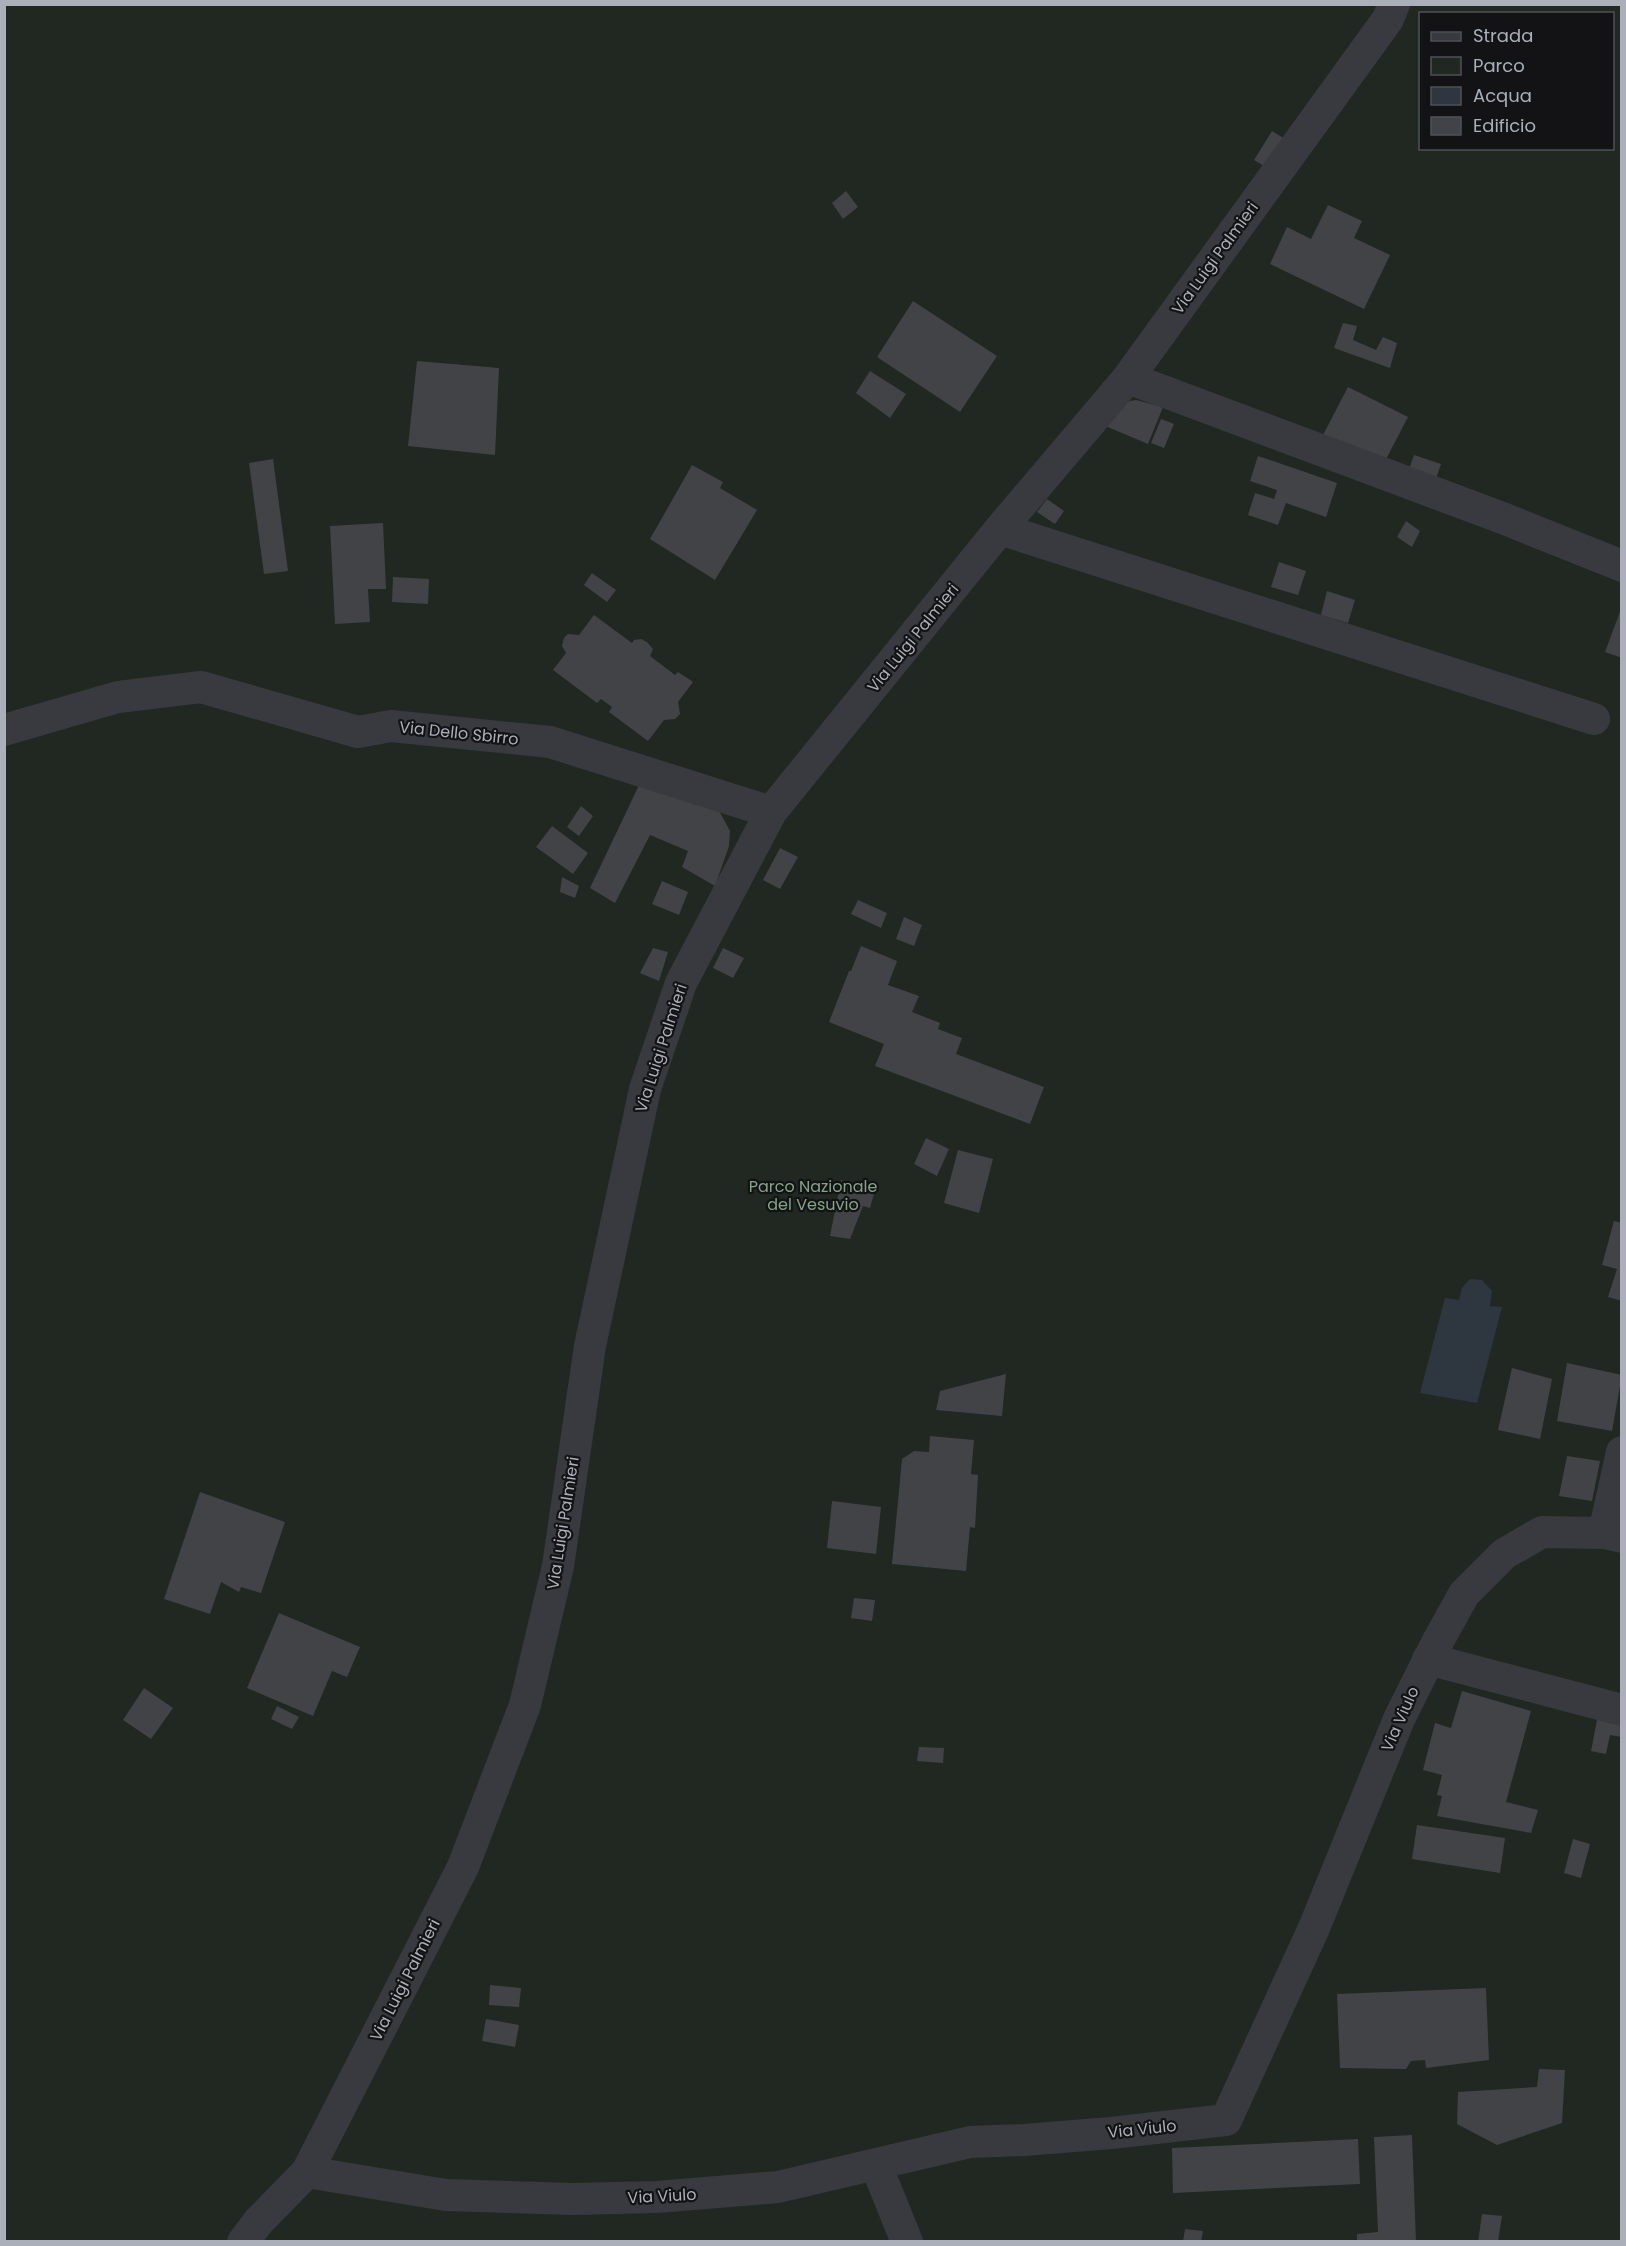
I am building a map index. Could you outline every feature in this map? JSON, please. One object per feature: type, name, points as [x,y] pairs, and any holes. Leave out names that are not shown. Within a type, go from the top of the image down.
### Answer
[{"type":"street","name":"Via Luigi Palmieri","points":[[243,2241],[258,2222],[307,2172],[463,1867],[525,1705],[558,1566],[590,1346],[645,1089],[681,983],[771,812],[1000,529],[1128,378],[1388,19],[1394,4]]},
{"type":"street","points":[[1128,378],[1505,519],[1622,566]]},
{"type":"street","points":[[1000,529],[1594,718]]},
{"type":"street","name":"Via Dello Sbirro","points":[[4,730],[118,697],[201,687],[358,732],[391,726],[550,742],[771,812]]},
{"type":"street","points":[[1613,1535],[1622,1452]]},
{"type":"street","name":"Via Viulo","points":[[307,2172],[446,2196],[657,2198],[778,2187],[970,2142],[1111,2133],[1226,2120],[1314,1928],[1399,1719],[1428,1659],[1464,1594],[1504,1554],[1542,1532],[1613,1535]]},
{"type":"street","points":[[1428,1659],[1622,1710]]},
{"type":"street","points":[[876,2165],[907,2241]]},
{"type":"green space","name":"Parco Nazionale del Vesuvio","points":[[5,5],[1621,5],[1621,2241],[5,2241]]},
{"type":"water","points":[[1470,1279],[1482,1280],[1492,1291],[1490,1306],[1502,1307],[1477,1403],[1420,1393],[1445,1298],[1459,1300],[1462,1288]]},
{"type":"building","points":[[1272,131],[1285,139],[1266,167],[1254,160]]},
{"type":"building","points":[[846,191],[858,207],[843,219],[832,203]]},
{"type":"building","points":[[1328,205],[1362,221],[1354,238],[1390,255],[1364,309],[1270,264],[1287,227],[1311,239]]},
{"type":"building","points":[[913,301],[997,356],[960,412],[877,357]]},
{"type":"building","points":[[1343,323],[1357,326],[1353,340],[1376,350],[1383,337],[1397,343],[1390,368],[1334,348]]},
{"type":"building","points":[[417,361],[499,368],[495,455],[408,446]]},
{"type":"building","points":[[870,371],[906,394],[890,418],[856,393]]},
{"type":"building","points":[[1348,387],[1408,417],[1383,465],[1323,435]]},
{"type":"building","points":[[1136,400],[1163,407],[1148,444],[1103,425],[1120,403]]},
{"type":"building","points":[[1161,419],[1174,424],[1164,448],[1151,443]]},
{"type":"building","points":[[1414,455],[1441,464],[1433,487],[1406,478]]},
{"type":"building","points":[[1258,456],[1337,483],[1326,517],[1286,503],[1278,525],[1248,515],[1255,493],[1274,499],[1277,490],[1250,481]]},
{"type":"building","points":[[273,459],[288,571],[264,574],[249,463]]},
{"type":"building","points":[[692,465],[723,482],[720,488],[757,510],[715,580],[650,539]]},
{"type":"building","points":[[1047,499],[1064,511],[1055,524],[1037,512]]},
{"type":"building","points":[[1406,521],[1420,531],[1412,547],[1397,537]]},
{"type":"building","points":[[383,523],[386,589],[368,589],[370,622],[335,624],[330,526]]},
{"type":"building","points":[[1279,562],[1306,571],[1298,595],[1271,587]]},
{"type":"building","points":[[592,573],[616,590],[607,602],[584,585]]},
{"type":"building","points":[[393,577],[429,579],[428,604],[392,602]]},
{"type":"building","points":[[1327,591],[1355,600],[1348,623],[1321,615]]},
{"type":"building","points":[[1622,609],[1622,658],[1605,652]]},
{"type":"building","points":[[594,615],[632,643],[634,640],[641,639],[647,642],[653,649],[650,656],[675,675],[678,672],[693,682],[678,702],[680,714],[675,719],[664,720],[648,741],[609,712],[612,707],[601,699],[597,703],[553,670],[566,653],[562,646],[564,638],[568,634],[579,635]]},
{"type":"building","points":[[641,781],[716,805],[730,831],[729,846],[715,886],[682,867],[688,851],[650,835],[615,903],[590,888]]},
{"type":"building","points":[[581,806],[593,816],[579,836],[567,827]]},
{"type":"building","points":[[552,826],[588,853],[573,874],[536,847]]},
{"type":"building","points":[[780,848],[798,857],[780,889],[763,880]]},
{"type":"building","points":[[562,877],[579,886],[575,898],[560,892]]},
{"type":"building","points":[[662,881],[688,892],[679,915],[652,904]]},
{"type":"building","points":[[858,900],[887,913],[881,928],[851,914]]},
{"type":"building","points":[[904,917],[922,925],[914,946],[896,939]]},
{"type":"building","points":[[861,946],[897,961],[888,985],[919,996],[912,1012],[940,1023],[938,1029],[962,1038],[956,1054],[1044,1087],[1030,1124],[875,1066],[884,1044],[829,1022]]},
{"type":"building","points":[[653,948],[668,952],[659,981],[640,973]]},
{"type":"building","points":[[723,948],[744,958],[733,978],[713,968]]},
{"type":"building","points":[[926,1138],[949,1149],[937,1176],[914,1164]]},
{"type":"building","points":[[958,1150],[993,1159],[979,1213],[944,1203]]},
{"type":"building","points":[[841,1180],[875,1190],[870,1208],[863,1206],[850,1239],[830,1236]]},
{"type":"building","points":[[1614,1221],[1622,1223],[1622,1301],[1608,1297],[1617,1269],[1602,1265]]},
{"type":"building","points":[[1567,1363],[1622,1375],[1612,1431],[1557,1421]]},
{"type":"building","points":[[1512,1368],[1552,1379],[1540,1439],[1498,1430]]},
{"type":"building","points":[[1006,1374],[1002,1416],[936,1410],[940,1391]]},
{"type":"building","points":[[930,1436],[974,1440],[971,1474],[978,1475],[975,1528],[970,1527],[966,1571],[892,1564],[902,1459],[914,1451],[929,1452]]},
{"type":"building","points":[[1567,1456],[1600,1461],[1592,1501],[1559,1496]]},
{"type":"building","points":[[200,1492],[285,1522],[261,1593],[241,1587],[239,1592],[221,1582],[210,1614],[164,1599]]},
{"type":"building","points":[[832,1501],[881,1507],[876,1554],[827,1548]]},
{"type":"building","points":[[854,1598],[875,1600],[872,1621],[851,1618]]},
{"type":"building","points":[[279,1613],[360,1647],[347,1677],[332,1671],[313,1716],[247,1688]]},
{"type":"building","points":[[144,1688],[173,1708],[151,1739],[123,1720]]},
{"type":"building","points":[[1462,1691],[1531,1711],[1506,1802],[1538,1810],[1531,1833],[1437,1816],[1442,1796],[1437,1795],[1442,1775],[1423,1770],[1435,1723],[1451,1728]]},
{"type":"building","points":[[277,1706],[299,1717],[292,1729],[271,1719]]},
{"type":"building","points":[[1598,1715],[1622,1720],[1622,1737],[1610,1735],[1606,1754],[1591,1751]]},
{"type":"building","points":[[919,1747],[944,1748],[943,1763],[917,1761]]},
{"type":"building","points":[[1417,1825],[1505,1838],[1500,1873],[1412,1859]]},
{"type":"building","points":[[1573,1839],[1590,1844],[1581,1878],[1564,1873]]},
{"type":"building","points":[[490,1985],[521,1988],[519,2007],[489,2005]]},
{"type":"building","points":[[1486,1988],[1489,2060],[1426,2068],[1425,2060],[1411,2061],[1406,2069],[1340,2068],[1337,1994]]},
{"type":"building","points":[[486,2019],[519,2025],[515,2047],[482,2041]]},
{"type":"building","points":[[1539,2069],[1565,2070],[1562,2123],[1497,2145],[1457,2124],[1458,2092],[1537,2087]]},
{"type":"building","points":[[1412,2135],[1416,2242],[1357,2242],[1357,2234],[1378,2232],[1374,2137]]},
{"type":"building","points":[[1358,2139],[1360,2184],[1173,2193],[1172,2148]]},
{"type":"building","points":[[1482,2214],[1502,2216],[1498,2242],[1478,2242]]},
{"type":"building","points":[[1185,2229],[1203,2231],[1201,2242],[1183,2242]]}]
